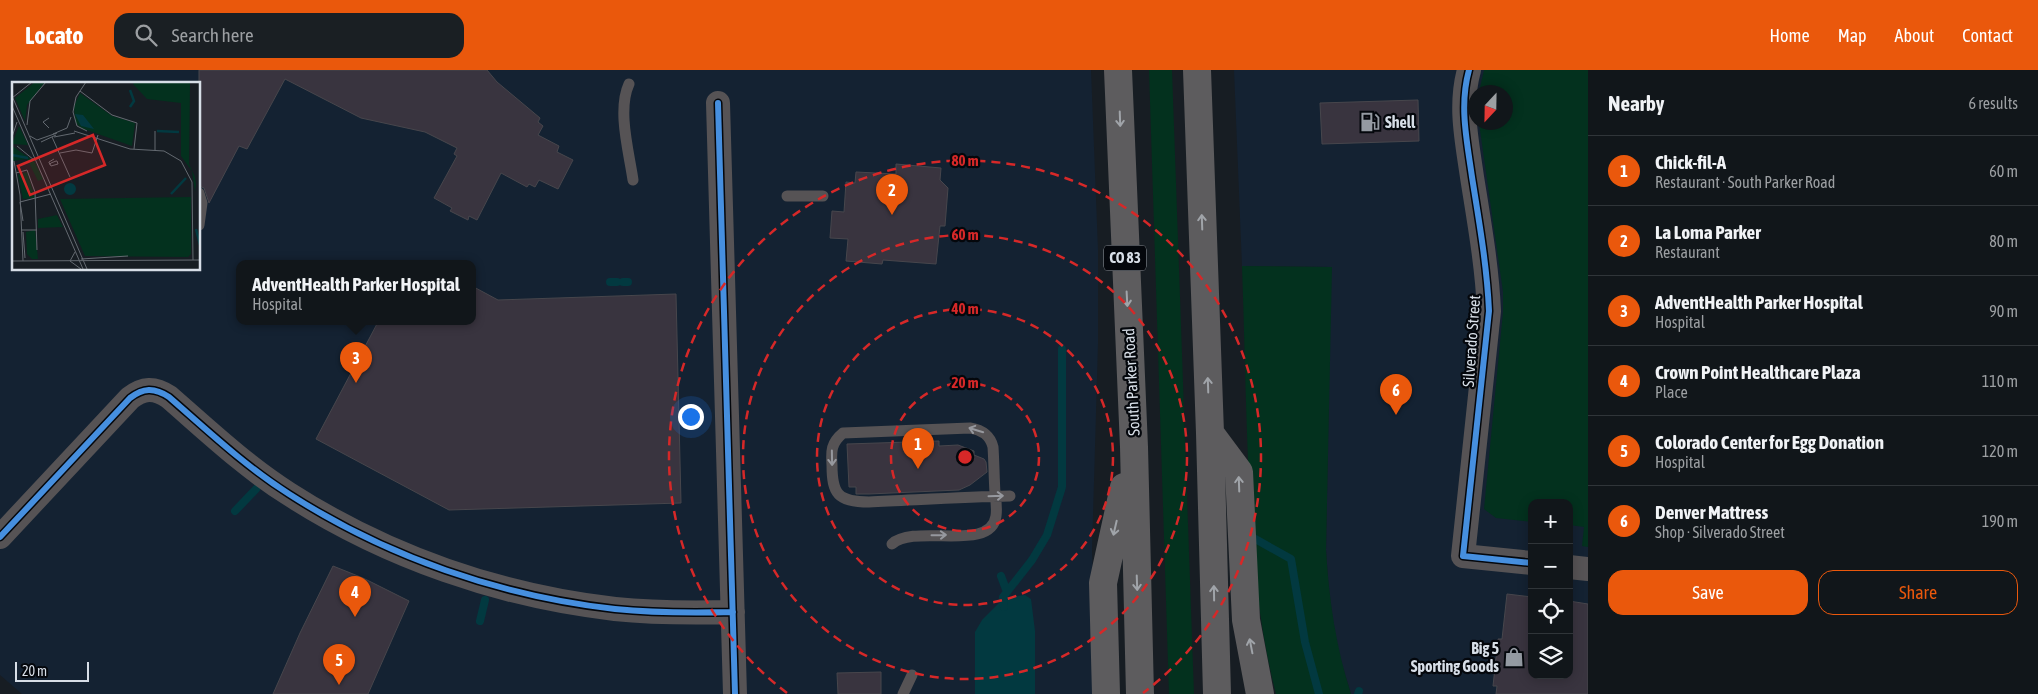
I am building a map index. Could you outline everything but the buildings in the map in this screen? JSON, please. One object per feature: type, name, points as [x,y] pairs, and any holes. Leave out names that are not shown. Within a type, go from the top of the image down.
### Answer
[{"type":"highway","name":"South Parker Road","points":[[1118,70],[1134,447],[1140,694]]},
{"type":"highway","points":[[1197,70],[1217,694]]},
{"type":"highway","points":[[1210,433],[1239,472],[1246,620],[1260,694]]},
{"type":"highway","points":[[1106,694],[1103,583],[1134,447]]},
{"type":"street","name":"Silverado Street","points":[[1469,70],[1464,91],[1464,119],[1488,283],[1489,310],[1463,556],[1528,563]]},
{"type":"street","points":[[718,103],[735,694]]},
{"type":"street","points":[[0,537],[130,398],[142,390],[156,390],[168,396],[236,456],[288,493],[345,527],[420,561],[500,588],[568,602],[647,611],[733,612]]},
{"type":"street","points":[[1573,567],[1588,569]]},
{"type":"lane","points":[[628,84],[624,93],[623,111],[633,180]]},
{"type":"lane","points":[[200,196],[202,203],[200,218]]},
{"type":"lane","points":[[787,196],[823,196]]},
{"type":"lane","points":[[892,544],[905,536],[976,535],[984,533],[991,527],[996,518],[995,496],[992,443],[985,433],[966,428],[847,432],[838,437],[832,445],[833,485],[841,496],[851,500],[869,502],[995,496],[1010,496]]},
{"type":"lane","points":[[903,694],[912,675]]},
{"type":"shaded area","points":[[0,70],[1091,70],[1098,250],[1098,344],[1092,550],[1097,694],[22,694],[0,675]]},
{"type":"shaded area","points":[[1234,70],[1588,70],[1588,694],[1351,694],[1334,631],[1326,550],[1331,267],[1242,266]]},
{"type":"shaded area","points":[[1025,595],[1031,599],[1035,631],[1035,694],[975,694],[975,632],[982,620],[1004,598]]},
{"type":"green space","points":[[1149,70],[1172,70],[1194,694],[1169,694]]},
{"type":"green space","points":[[1484,70],[1588,70],[1588,547],[1582,546],[1584,527],[1573,526],[1573,499],[1528,499],[1528,522],[1496,518],[1484,509],[1503,312],[1503,292],[1480,130],[1513,130],[1513,85],[1481,85]]},
{"type":"green space","points":[[1242,266],[1332,267],[1326,550],[1334,623],[1341,659],[1351,694],[1276,694],[1263,629],[1254,564],[1247,433]]},
{"type":"waterway","points":[[610,282],[617,282]]},
{"type":"waterway","points":[[623,282],[628,282]]},
{"type":"waterway","points":[[1004,607],[1003,597],[1032,560],[1047,535],[1062,487],[1062,349]]},
{"type":"waterway","points":[[235,511],[256,489]]},
{"type":"waterway","points":[[1250,536],[1291,559],[1305,642],[1319,694]]},
{"type":"waterway","points":[[1001,576],[1007,592]]},
{"type":"waterway","points":[[480,621],[485,600]]},
{"type":"cycle path","points":[[1469,70],[1466,83],[1465,124],[1485,260],[1489,311],[1463,556],[1528,563]]},
{"type":"cycle path","points":[[718,103],[735,694]]},
{"type":"cycle path","points":[[0,537],[130,398],[139,392],[153,390],[169,397],[242,460],[289,494],[365,537],[405,555],[487,584],[572,603],[644,611],[733,612]]},
{"type":"place","name":"Shell","points":[[1370,122]]},
{"type":"place","name":"La Loma Parker","points":[[892,215]]},
{"type":"place","name":"AdventHealth Parker Hospital","points":[[356,383]]},
{"type":"place","name":"Denver Mattress","points":[[1396,415]]},
{"type":"place","name":"Chick-fil-A","points":[[918,469]]},
{"type":"place","name":"Crown Point Healthcare Plaza","points":[[355,617]]},
{"type":"place","name":"Big 5 Sporting Goods","points":[[1514,657]]},
{"type":"place","name":"Colorado Center for Egg Donation","points":[[339,685]]}]
